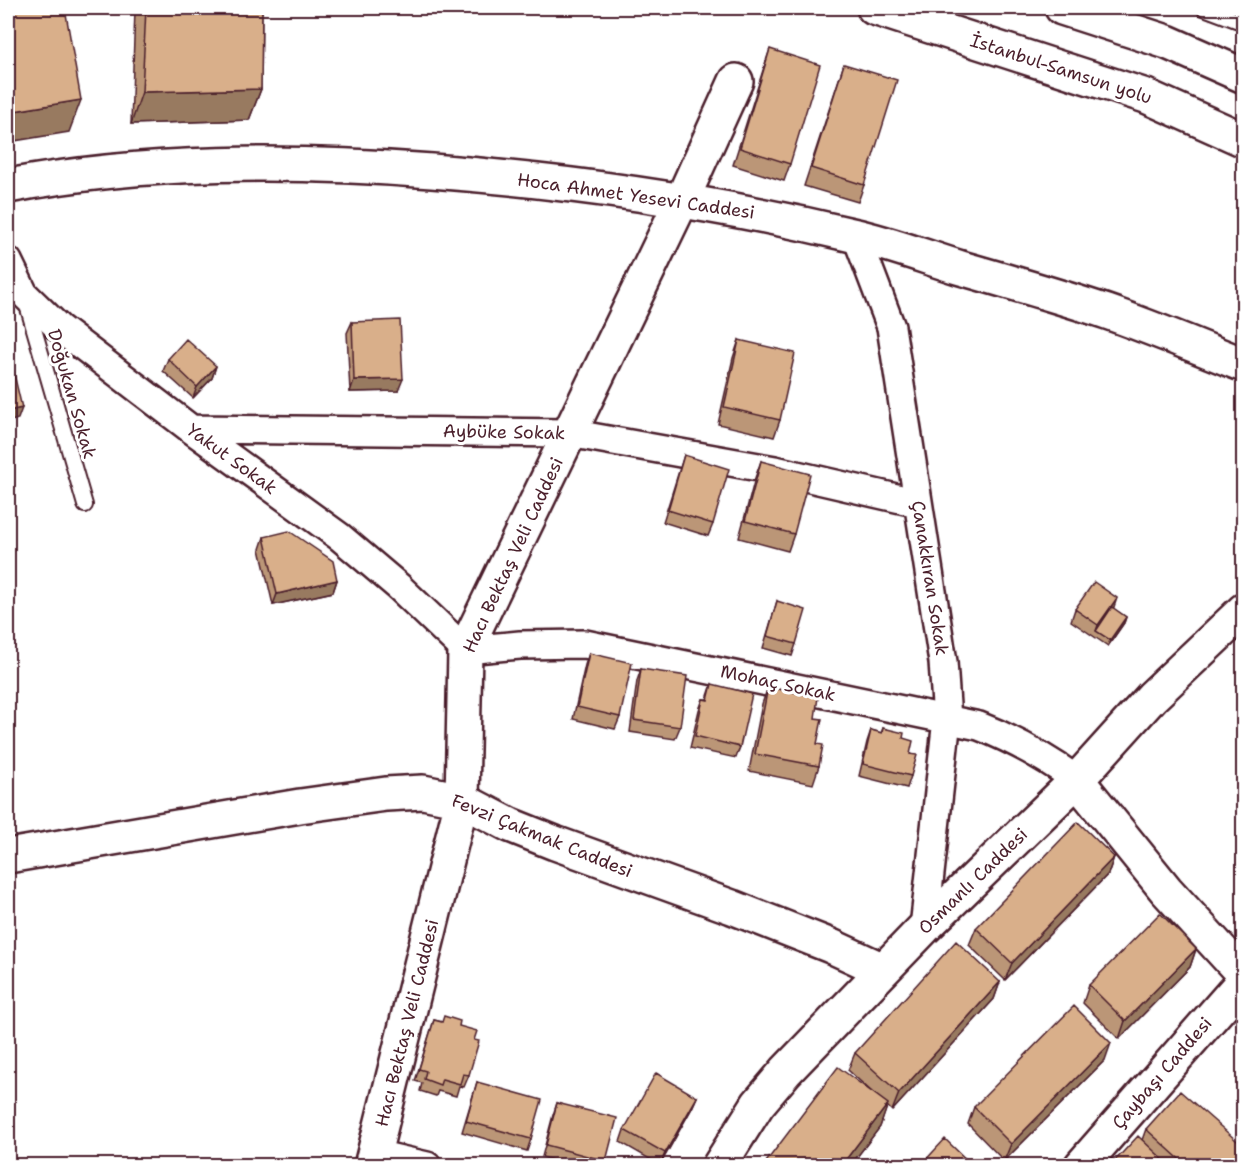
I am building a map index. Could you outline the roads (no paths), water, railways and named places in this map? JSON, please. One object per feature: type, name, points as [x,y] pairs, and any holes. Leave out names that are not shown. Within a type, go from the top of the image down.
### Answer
[{"type":"main road","name":"İstanbul-Samsun yolu","points":[[874,8],[1146,96],[1244,140]]},
{"type":"main road","points":[[1062,8],[1167,42],[1244,76]]},
{"type":"main road","name":"Hacı Bektaş Veli Caddesi","points":[[373,1160],[462,800],[465,650],[682,200],[736,81]]},
{"type":"main road","name":"Hoca Ahmet Yesevi Caddesi","points":[[8,186],[53,177],[132,168],[348,165],[491,176],[682,200],[762,214],[856,235],[1108,312],[1244,365]]},
{"type":"main road","name":"Osmanlı Caddesi","points":[[719,1166],[758,1104],[786,1071],[924,928],[1077,780],[1152,697],[1244,610]]},
{"type":"main road","points":[[1077,780],[1166,890],[1244,978]]},
{"type":"main road","name":"Fevzi Çakmak Caddesi","points":[[8,856],[300,806],[386,794],[423,792],[462,800],[510,825],[831,946],[883,970]]},
{"type":"main road","name":"Çaybaşı Caddesi","points":[[1081,1166],[1244,978]]},
{"type":"street","name":"Çanakkıran Sokak","points":[[856,235],[891,327],[944,662],[946,719],[924,928]]},
{"type":"street","name":"Yakut Sokak","points":[[8,261],[24,294],[59,328],[191,429],[340,537],[399,587],[465,650]]},
{"type":"street","name":"Aybüke Sokak","points":[[191,429],[569,433],[775,470],[918,503]]},
{"type":"street","name":"Mohaç Sokak","points":[[465,650],[520,645],[585,644],[979,726],[1011,738],[1077,780]]},
{"type":"street","points":[[373,1160],[427,1166]]},
{"type":"lane","points":[[1204,8],[1244,23]]},
{"type":"lane","name":"Doğukan Sokak","points":[[24,294],[85,505]]}]
